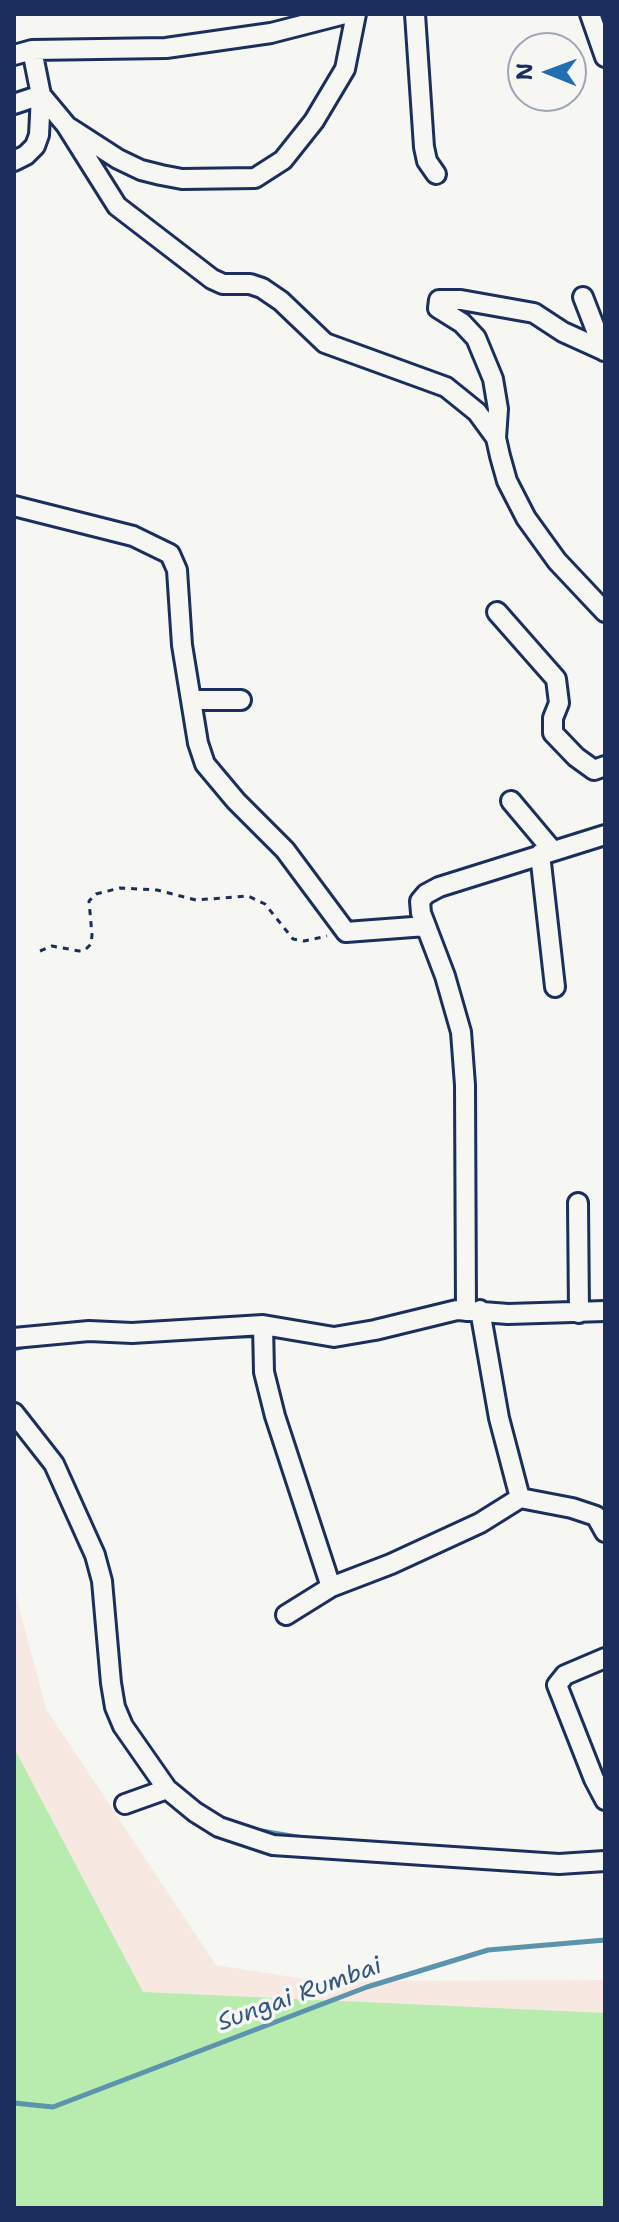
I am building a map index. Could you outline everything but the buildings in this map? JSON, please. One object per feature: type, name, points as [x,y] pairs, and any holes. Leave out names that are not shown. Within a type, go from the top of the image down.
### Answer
[{"type":"street","points":[[345,14],[271,33],[166,48],[23,53],[41,95],[66,125],[117,206],[212,279],[223,284],[250,284],[262,288],[281,301],[325,343],[446,387],[477,412],[496,438]]},
{"type":"street","points":[[66,125],[141,170],[182,179],[255,178],[283,160],[314,121],[345,69],[356,14]]},
{"type":"street","points":[[415,14],[424,147],[427,161],[436,174]]},
{"type":"street","points":[[590,14],[605,57]]},
{"type":"street","points":[[14,104],[41,95]]},
{"type":"street","points":[[14,161],[26,155],[38,139],[41,95]]},
{"type":"street","points":[[583,297],[604,351]]},
{"type":"street","points":[[604,351],[563,332],[534,313],[461,300],[439,300],[438,308],[462,323],[476,338],[493,379],[498,409],[496,438],[507,481],[526,518],[557,561],[605,612]]},
{"type":"street","points":[[14,506],[133,536],[170,554],[177,570],[181,632],[198,743],[205,764],[236,801],[285,850],[346,932],[426,926]]},
{"type":"street","points":[[497,612],[556,679],[559,703],[551,726],[553,733],[576,757],[594,770],[605,766]]},
{"type":"street","points":[[193,700],[241,700]]},
{"type":"street","points":[[511,801],[547,852],[555,987]]},
{"type":"street","points":[[520,1498],[473,1310],[461,1032],[445,976],[421,913],[420,901],[426,894],[605,835]]},
{"type":"street","points":[[578,1203],[579,1313]]},
{"type":"street","points":[[14,1338],[89,1331],[132,1333],[263,1325],[334,1337],[457,1310],[508,1314],[605,1311]]},
{"type":"street","points":[[263,1325],[264,1372],[275,1416],[331,1587]]},
{"type":"street","points":[[14,1413],[54,1464],[95,1555],[102,1581],[115,1707],[135,1746],[167,1789],[195,1812],[219,1827],[273,1845],[559,1864],[605,1861]]},
{"type":"street","points":[[286,1615],[331,1587],[391,1564],[480,1523],[520,1498],[596,1516],[605,1532]]},
{"type":"street","points":[[605,1658],[565,1675],[557,1685],[605,1800]]},
{"type":"street","points":[[125,1804],[167,1789]]},
{"type":"path","points":[[40,951],[52,946],[85,950],[91,944],[92,935],[89,901],[96,894],[120,888],[157,890],[196,900],[241,895],[257,899],[265,904],[293,939],[304,941],[346,932]]},
{"type":"shaded area","points":[[14,1588],[46,1709],[216,1965],[317,1981],[605,1980],[605,2208],[14,2208]]},
{"type":"green space","points":[[14,1748],[143,1992],[605,2013],[605,2208],[14,2208]]},
{"type":"waterway","points":[[230,1336],[260,1336]]},
{"type":"waterway","points":[[14,1349],[29,1345]]},
{"type":"waterway","points":[[256,1830],[309,1839]]},
{"type":"waterway","name":"Sungai Rumbai","points":[[14,2103],[53,2107],[367,1987],[488,1950],[605,1940]]}]
